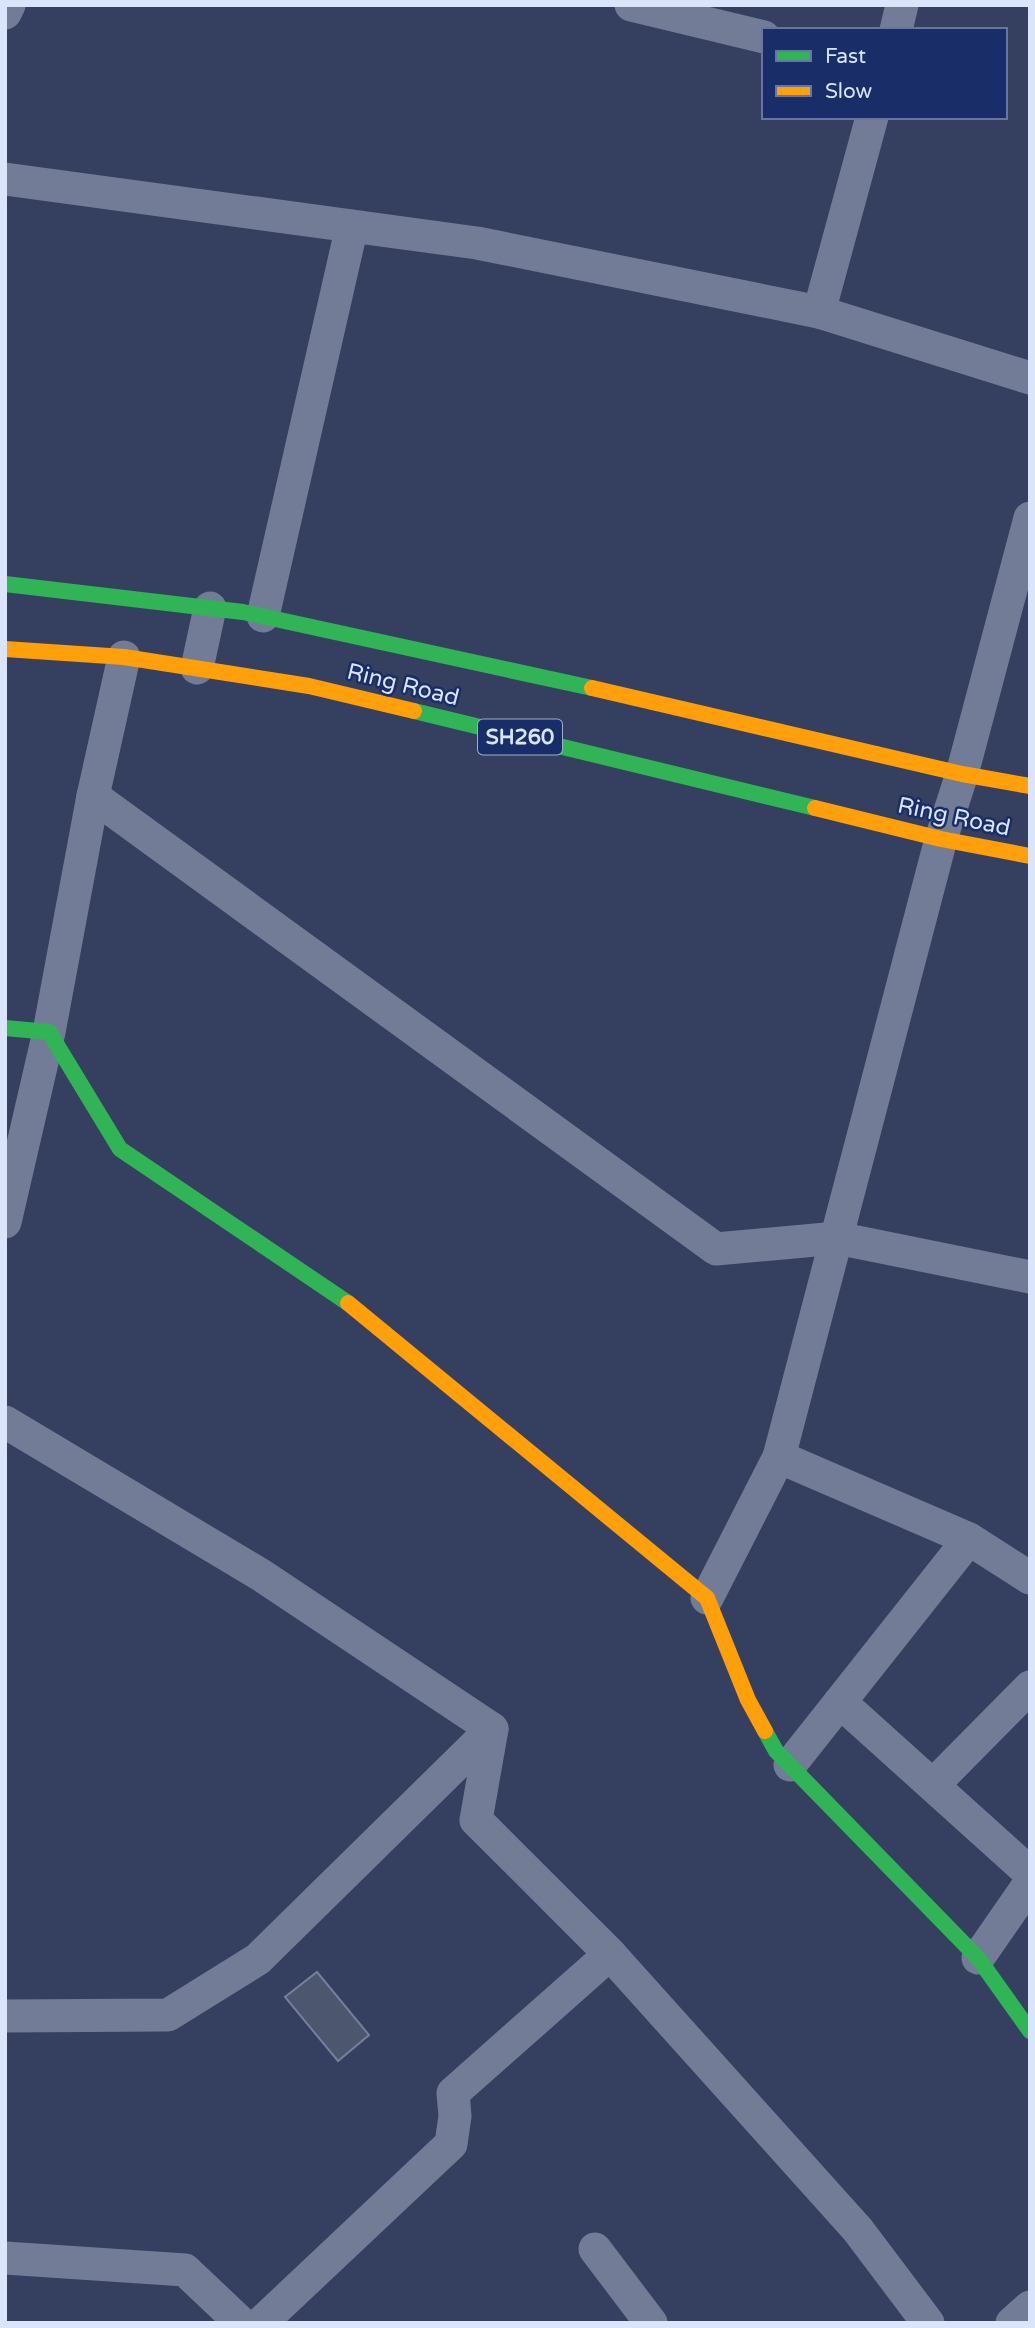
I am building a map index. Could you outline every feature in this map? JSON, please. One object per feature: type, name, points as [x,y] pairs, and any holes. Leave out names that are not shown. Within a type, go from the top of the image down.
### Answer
[{"type":"main road","name":"Ring Road","points":[[5,584],[263,616],[558,680],[962,774],[1030,786]]},
{"type":"main road","name":"Ring Road","points":[[5,649],[124,657],[309,686],[941,839],[1030,856]]},
{"type":"main road","points":[[5,1028],[48,1032],[120,1149],[348,1303],[707,1598],[748,1700],[776,1751],[978,1958],[1030,2031]]},
{"type":"street","points":[[5,13],[9,5]]},
{"type":"street","points":[[631,5],[762,37]]},
{"type":"street","points":[[896,28],[902,5]]},
{"type":"street","points":[[819,312],[871,119]]},
{"type":"street","points":[[5,179],[477,243],[819,312],[1030,378]]},
{"type":"street","points":[[263,616],[352,226]]},
{"type":"street","points":[[707,1598],[779,1457],[941,839],[962,774],[1030,518]]},
{"type":"street","points":[[197,668],[210,608]]},
{"type":"street","points":[[5,1222],[48,1032],[93,796],[124,657]]},
{"type":"street","points":[[93,796],[716,1249],[837,1238],[1030,1277]]},
{"type":"street","points":[[5,1422],[261,1575],[492,1729]]},
{"type":"street","points":[[779,1457],[969,1539],[1030,1578]]},
{"type":"street","points":[[790,1765],[969,1539]]},
{"type":"street","points":[[933,1785],[1030,1686]]},
{"type":"street","points":[[839,1702],[1030,1873]]},
{"type":"street","points":[[492,1729],[476,1820],[610,1954],[858,2230],[928,2323]]},
{"type":"street","points":[[5,2016],[168,2015],[258,1959],[492,1729]]},
{"type":"street","points":[[978,1958],[1030,1883]]},
{"type":"street","points":[[261,2323],[451,2144],[455,2116],[453,2093],[610,1954]]},
{"type":"street","points":[[595,2249],[651,2323]]},
{"type":"street","points":[[5,2258],[185,2270],[242,2323]]},
{"type":"street","points":[[1012,2323],[1030,2308]]},
{"type":"building","points":[[317,1972],[369,2035],[338,2061],[285,1997]]},
{"type":"traffic: fast","points":[[5,584],[243,612],[592,688]]},
{"type":"traffic: fast","points":[[414,711],[815,808]]},
{"type":"traffic: fast","points":[[5,1028],[49,1032],[120,1149],[348,1303]]},
{"type":"traffic: fast","points":[[765,1731],[776,1751],[978,1958],[1030,2031]]},
{"type":"traffic: slow","points":[[5,649],[124,657],[309,686],[414,711]]},
{"type":"traffic: slow","points":[[592,688],[962,774],[1030,786]]},
{"type":"traffic: slow","points":[[815,808],[941,839],[1030,856]]},
{"type":"traffic: slow","points":[[348,1303],[707,1598],[748,1700],[765,1731]]}]
